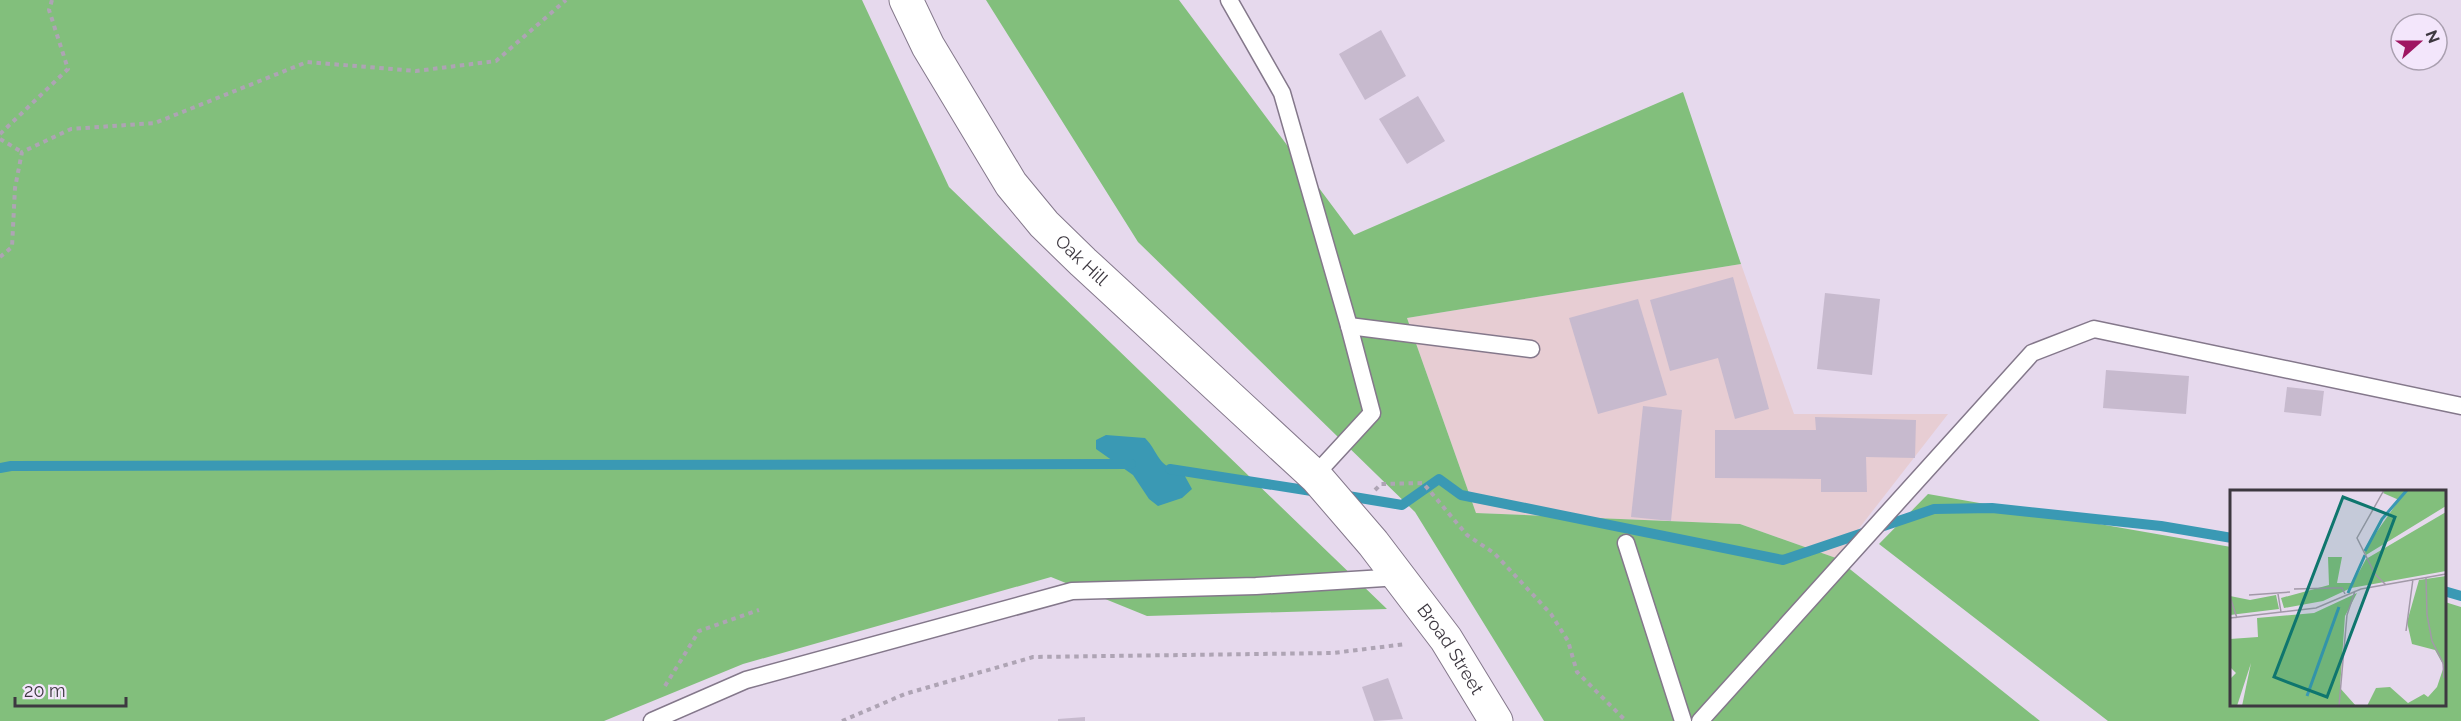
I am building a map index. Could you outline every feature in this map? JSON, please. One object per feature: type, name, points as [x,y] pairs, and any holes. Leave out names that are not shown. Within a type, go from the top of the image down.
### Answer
[{"type":"street","name":"Oak Hill","points":[[906,0],[928,46],[974,124],[1011,184],[1044,224],[1316,476],[1400,577]]},
{"type":"street","name":"Broad Street","points":[[1400,577],[1446,639],[1496,721]]},
{"type":"lane","points":[[1229,0],[1282,93],[1372,413],[1316,476]]},
{"type":"lane","points":[[1349,326],[1531,349]]},
{"type":"lane","points":[[1700,721],[2032,353],[2094,329],[2461,406]]},
{"type":"lane","points":[[1626,543],[1683,721]]},
{"type":"lane","points":[[658,719],[746,680],[1071,591],[1256,586],[1400,577]]},
{"type":"path","points":[[0,134],[68,69],[49,10],[52,0]]},
{"type":"path","points":[[22,152],[70,129],[155,123],[307,62],[416,71],[496,61],[566,0]]},
{"type":"path","points":[[0,139],[22,152]]},
{"type":"path","points":[[0,257],[12,248],[15,188],[22,152]]},
{"type":"path","points":[[1346,511],[1381,484],[1423,483],[1467,535],[1494,553],[1551,614],[1568,641],[1577,672],[1626,721]]},
{"type":"path","points":[[658,719],[665,682],[699,631],[759,610]]},
{"type":"path","points":[[842,721],[905,694],[1033,657],[1333,653],[1446,639]]},
{"type":"shaded area","points":[[1741,264],[1794,414],[1948,414],[1836,558],[1740,524],[1476,513],[1407,318]]},
{"type":"green space","points":[[0,0],[862,0],[949,187],[1387,609],[1147,616],[1051,577],[743,664],[604,721],[0,721]]},
{"type":"green space","points":[[986,0],[1179,0],[1354,235],[1683,92],[1741,264],[1407,318],[1476,513],[1740,524],[1836,558],[2040,721],[1544,721],[1415,512],[1138,242]]},
{"type":"green space","points":[[1928,494],[2230,547],[2230,706],[2446,706],[2446,602],[2461,607],[2461,721],[2108,721],[1879,544]]},
{"type":"water","points":[[1106,435],[1145,438],[1163,463],[1181,469],[1192,489],[1182,498],[1158,506],[1149,499],[1133,475],[1096,449],[1096,440]]},
{"type":"building","points":[[1381,30],[1406,76],[1365,100],[1339,54]]},
{"type":"building","points":[[1418,96],[1445,141],[1407,164],[1379,119]]},
{"type":"building","points":[[1733,277],[1769,409],[1735,419],[1718,358],[1670,371],[1650,300]]},
{"type":"building","points":[[1825,293],[1880,299],[1872,375],[1817,369]]},
{"type":"building","points":[[1638,299],[1667,395],[1598,414],[1569,318]]},
{"type":"building","points":[[2106,370],[2189,376],[2186,414],[2103,408]]},
{"type":"building","points":[[2287,387],[2324,391],[2321,416],[2284,412]]},
{"type":"building","points":[[1643,406],[1682,410],[1671,521],[1631,517]]},
{"type":"building","points":[[1815,417],[1916,420],[1915,458],[1866,457],[1867,492],[1821,492],[1821,479],[1715,478],[1715,430],[1816,430]]},
{"type":"building","points":[[1388,678],[1403,719],[1374,721],[1362,687]]},
{"type":"building","points":[[1085,717],[1085,721],[1058,721],[1058,719]]},
{"type":"waterway","points":[[0,468],[11,466],[1131,464]]},
{"type":"waterway","points":[[1170,469],[1318,492]]},
{"type":"waterway","points":[[1342,495],[1402,505],[1439,479],[1461,495],[1783,560],[1934,509],[1992,508],[2161,526],[2230,538]]},
{"type":"waterway","points":[[2446,592],[2461,596]]}]
